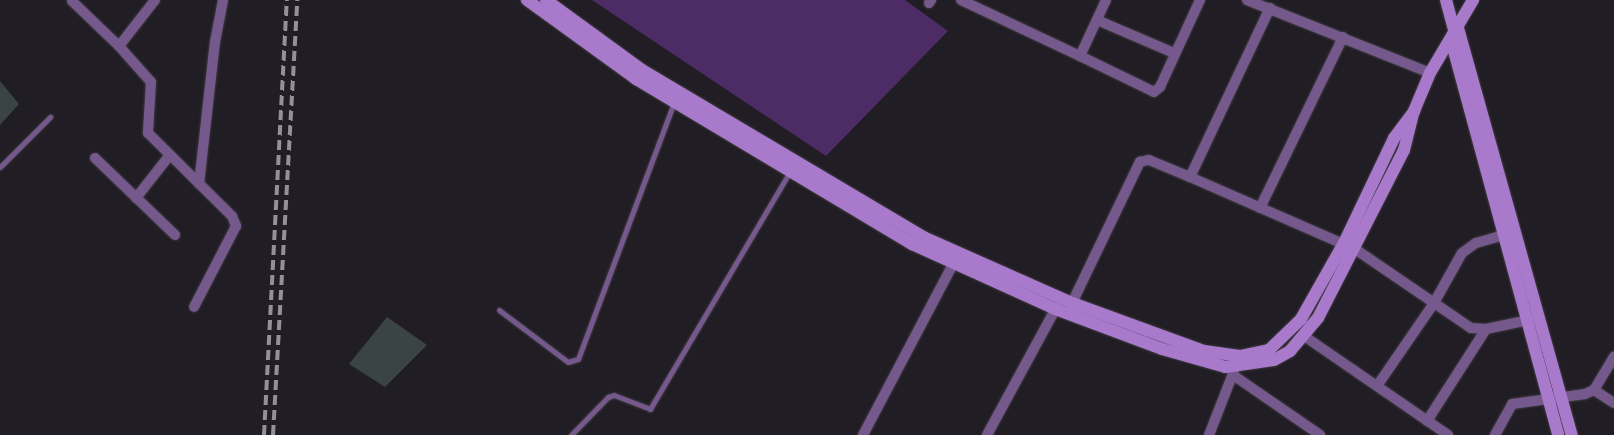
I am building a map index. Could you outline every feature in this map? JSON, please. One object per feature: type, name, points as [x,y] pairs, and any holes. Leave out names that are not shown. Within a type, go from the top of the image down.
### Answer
[{"type":"main road","points":[[527,0],[604,59],[677,98],[793,166],[886,229],[1162,349],[1207,363],[1236,366],[1274,360],[1290,352],[1318,318],[1349,246]]},
{"type":"main road","points":[[546,0],[677,98]]},
{"type":"main road","points":[[1446,0],[1510,233],[1540,318],[1572,435]]},
{"type":"main road","points":[[1236,366],[1269,350],[1284,339],[1301,319],[1349,246],[1404,150],[1414,111],[1430,74],[1455,34],[1473,0]]},
{"type":"main road","points":[[1510,233],[1526,322],[1558,435]]},
{"type":"street","points":[[119,46],[155,0]]},
{"type":"street","points":[[199,184],[215,42],[223,0]]},
{"type":"street","points":[[961,0],[972,2],[1154,92],[1160,87],[1200,0]]},
{"type":"street","points":[[1080,56],[1106,0]]},
{"type":"street","points":[[1247,0],[1343,37],[1430,74]]},
{"type":"street","points":[[72,1],[149,78],[152,88],[148,133],[169,156],[232,216],[236,226],[194,307]]},
{"type":"street","points":[[1190,177],[1270,8]]},
{"type":"street","points":[[1097,20],[1174,53]]},
{"type":"street","points":[[1260,208],[1343,37]]},
{"type":"street","points":[[136,198],[169,156]]},
{"type":"street","points":[[95,158],[175,235]]},
{"type":"street","points":[[987,435],[1140,162],[1149,160],[1349,246],[1471,328],[1486,329],[1540,318]]},
{"type":"street","points":[[1376,386],[1434,303],[1462,253],[1476,243],[1510,233]]},
{"type":"street","points":[[863,435],[956,259]]},
{"type":"street","points":[[1427,421],[1486,329]]},
{"type":"street","points":[[1304,336],[1448,435]]},
{"type":"street","points":[[1495,435],[1512,404],[1561,396],[1580,396],[1594,390],[1614,357]]},
{"type":"street","points":[[1209,435],[1236,366],[1320,435]]},
{"type":"street","points":[[1594,390],[1614,403]]},
{"type":"lane","points":[[499,310],[568,362],[578,359],[677,98]]},
{"type":"lane","points":[[0,167],[50,116]]},
{"type":"lane","points":[[572,435],[608,396],[614,395],[650,409],[793,166]]},
{"type":"shaded area","points":[[592,0],[905,0],[948,31],[826,156]]},
{"type":"building","points":[[0,81],[19,104],[0,125]]},
{"type":"building","points":[[387,317],[427,345],[385,387],[349,364]]},
{"type":"railway","points":[[264,435],[287,0]]},
{"type":"railway","points":[[273,435],[297,0]]}]
